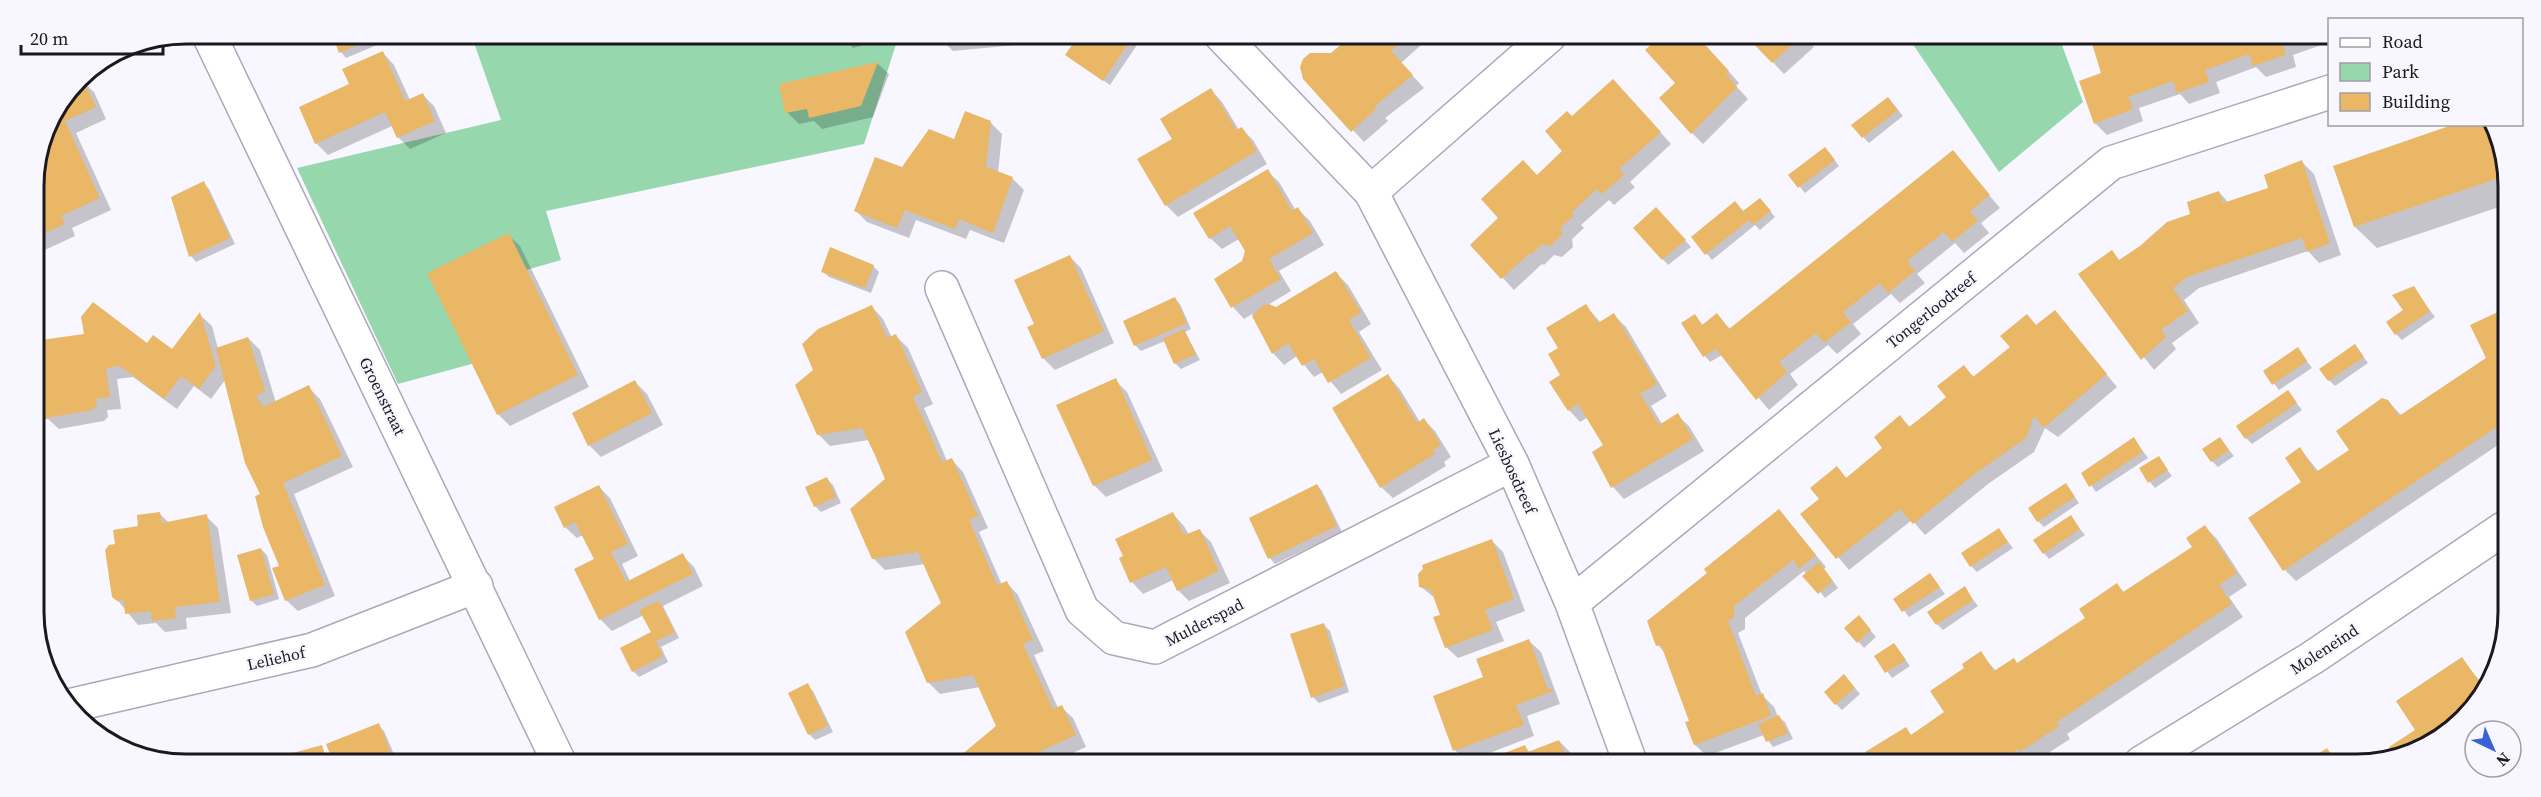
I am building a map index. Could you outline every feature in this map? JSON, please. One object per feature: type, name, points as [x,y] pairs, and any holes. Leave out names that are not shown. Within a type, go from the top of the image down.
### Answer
[{"type":"street","name":"Groenstraat","points":[[213,44],[555,754]]},
{"type":"street","name":"Liesbosdreef","points":[[1230,44],[1371,192],[1512,464],[1572,603],[1627,753]]},
{"type":"street","points":[[1371,192],[1540,44]]},
{"type":"street","name":"Tongerloodreef","points":[[1572,603],[2111,163],[2328,93]]},
{"type":"street","name":"Mulderspad","points":[[942,288],[1083,610],[1114,638],[1155,646],[1512,464]]},
{"type":"street","name":"Moleneind","points":[[2157,753],[2312,658],[2498,533]]},
{"type":"street","name":"Leliehof","points":[[78,704],[312,650],[476,586]]},
{"type":"green space","points":[[474,44],[896,44],[864,144],[546,211],[561,260],[498,278],[486,360],[398,384],[297,168],[501,120]]},
{"type":"green space","points":[[1913,44],[2062,44],[2083,102],[1999,172]]},
{"type":"building","points":[[336,44],[360,44],[339,53]]},
{"type":"building","points":[[1073,44],[1128,44],[1103,81],[1065,55]]},
{"type":"building","points":[[1342,44],[1398,44],[1391,51],[1413,75],[1375,106],[1377,108],[1351,132],[1303,79],[1300,67],[1303,59],[1310,53],[1331,53]]},
{"type":"building","points":[[1651,44],[1704,44],[1729,71],[1726,73],[1737,87],[1691,134],[1659,98],[1675,83],[1645,50]]},
{"type":"building","points":[[1754,44],[1793,44],[1772,63]]},
{"type":"building","points":[[2092,44],[2282,44],[2286,55],[2253,66],[2249,54],[2205,70],[2209,82],[2177,93],[2173,81],[2128,97],[2133,109],[2094,124],[2079,81],[2101,73]]},
{"type":"building","points":[[383,51],[405,101],[423,93],[435,121],[397,138],[385,112],[315,144],[299,107],[349,84],[342,69]]},
{"type":"building","points":[[878,62],[861,106],[809,118],[807,109],[785,113],[779,84]]},
{"type":"building","points":[[1613,79],[1661,132],[1619,169],[1624,175],[1602,194],[1597,189],[1571,213],[1574,216],[1561,227],[1562,235],[1550,246],[1542,244],[1501,279],[1470,245],[1498,218],[1481,199],[1523,160],[1537,175],[1562,151],[1545,131],[1567,111],[1572,116]]},
{"type":"building","points":[[86,85],[96,107],[65,121],[100,198],[61,216],[65,224],[44,233],[46,158],[54,131],[67,107]]},
{"type":"building","points":[[1211,88],[1236,130],[1242,127],[1257,151],[1165,206],[1137,159],[1172,139],[1160,119]]},
{"type":"building","points":[[1888,97],[1898,110],[1862,138],[1851,125]]},
{"type":"building","points":[[965,111],[991,121],[986,167],[1013,177],[993,233],[959,219],[955,229],[905,210],[897,228],[854,211],[875,157],[902,167],[929,129],[954,139]]},
{"type":"building","points":[[2449,126],[2484,126],[2495,158],[2497,179],[2354,227],[2333,166]]},
{"type":"building","points":[[1825,147],[1835,160],[1798,188],[1788,175]]},
{"type":"building","points":[[1953,150],[1990,195],[1970,211],[1978,221],[1952,242],[1944,232],[1907,261],[1915,271],[1888,293],[1880,283],[1843,312],[1851,322],[1824,343],[1816,333],[1779,362],[1787,372],[1756,400],[1716,349],[1703,357],[1681,323],[1695,314],[1702,325],[1717,313],[1729,329]]},
{"type":"building","points":[[2302,160],[2330,243],[2307,252],[2302,238],[2187,277],[2173,288],[2188,311],[2161,330],[2166,337],[2141,360],[2078,274],[2112,250],[2119,260],[2140,246],[2167,222],[2190,214],[2187,202],[2219,191],[2223,203],[2268,188],[2264,175]]},
{"type":"building","points":[[1268,169],[1292,211],[1298,207],[1313,233],[1269,259],[1281,279],[1231,308],[1214,279],[1242,261],[1245,251],[1230,226],[1209,239],[1193,213]]},
{"type":"building","points":[[204,181],[230,238],[189,257],[171,197]]},
{"type":"building","points":[[1760,198],[1771,211],[1753,225],[1749,220],[1705,255],[1691,237],[1735,201],[1743,211]]},
{"type":"building","points":[[1656,207],[1686,240],[1662,260],[1633,228]]},
{"type":"building","points":[[509,233],[578,375],[497,415],[427,273]]},
{"type":"building","points":[[830,247],[874,265],[865,288],[821,272]]},
{"type":"building","points":[[1070,255],[1104,331],[1042,359],[1027,327],[1034,324],[1014,280]]},
{"type":"building","points":[[1336,271],[1361,312],[1349,320],[1371,358],[1328,383],[1314,359],[1302,366],[1288,343],[1272,354],[1252,316],[1262,306],[1269,304],[1276,307]]},
{"type":"building","points":[[2414,286],[2430,311],[2395,335],[2386,322],[2403,310],[2392,295]]},
{"type":"building","points":[[1175,297],[1187,323],[1134,346],[1123,321]]},
{"type":"building","points":[[93,302],[147,343],[153,335],[172,349],[200,312],[216,366],[199,389],[181,376],[164,399],[120,366],[106,368],[110,397],[96,399],[97,405],[92,410],[46,418],[44,416],[44,340],[84,334],[81,317]]},
{"type":"building","points":[[1586,304],[1598,323],[1614,313],[1657,384],[1640,394],[1659,425],[1678,413],[1693,439],[1611,488],[1592,452],[1603,445],[1578,404],[1568,411],[1549,382],[1560,375],[1548,354],[1558,348],[1546,328]]},
{"type":"building","points":[[872,305],[887,338],[896,334],[922,392],[913,397],[942,462],[952,458],[978,516],[969,520],[997,585],[1007,581],[1033,640],[1023,644],[1053,709],[1062,705],[1076,735],[1035,754],[963,754],[996,726],[973,675],[927,683],[905,632],[941,603],[918,552],[872,559],[850,509],[885,479],[874,453],[862,428],[817,435],[795,385],[813,370],[802,344],[818,329]]},
{"type":"building","points":[[2055,310],[2107,374],[2046,426],[2042,426],[2034,416],[2027,436],[2022,441],[1976,473],[1913,524],[1900,509],[1836,559],[1800,514],[1819,499],[1810,488],[1837,466],[1846,478],[1882,448],[1874,437],[1900,415],[1909,427],[1946,397],[1937,386],[1964,365],[1973,377],[2010,347],[2000,336],[2027,314],[2036,325]]},
{"type":"building","points":[[2498,312],[2498,426],[2283,571],[2248,518],[2301,482],[2285,458],[2300,447],[2316,472],[2349,450],[2336,431],[2382,398],[2388,400],[2399,416],[2486,358],[2470,325]]},
{"type":"building","points":[[1184,329],[1196,354],[1174,364],[1163,339]]},
{"type":"building","points":[[248,337],[265,391],[256,396],[263,407],[309,385],[342,456],[283,483],[325,585],[285,601],[272,568],[279,566],[263,527],[255,496],[260,494],[245,463],[216,348]]},
{"type":"building","points":[[2355,344],[2364,357],[2328,381],[2319,369]]},
{"type":"building","points":[[2298,347],[2307,361],[2272,385],[2263,371]]},
{"type":"building","points":[[1388,374],[1417,423],[1424,418],[1441,445],[1433,450],[1435,454],[1380,488],[1332,408]]},
{"type":"building","points":[[1116,378],[1152,460],[1093,486],[1056,405]]},
{"type":"building","points":[[635,380],[652,413],[588,446],[572,413]]},
{"type":"building","points":[[2288,390],[2297,403],[2245,439],[2236,426]]},
{"type":"building","points":[[2134,437],[2143,452],[2089,487],[2081,473]]},
{"type":"building","points":[[2220,437],[2229,450],[2211,462],[2202,449]]},
{"type":"building","points":[[2159,456],[2168,470],[2148,483],[2139,468]]},
{"type":"building","points":[[827,477],[836,497],[814,507],[805,487]]},
{"type":"building","points":[[2066,483],[2075,497],[2037,522],[2028,508]]},
{"type":"building","points":[[1317,484],[1337,526],[1268,559],[1249,518]]},
{"type":"building","points":[[599,485],[628,544],[611,552],[626,582],[683,553],[693,574],[599,620],[574,569],[594,559],[575,522],[564,528],[554,507]]},
{"type":"building","points":[[1779,509],[1816,555],[1799,569],[1793,560],[1734,606],[1734,617],[1728,621],[1756,696],[1763,693],[1771,716],[1694,745],[1685,722],[1689,721],[1661,645],[1656,646],[1647,621],[1707,573],[1704,569]]},
{"type":"building","points":[[160,512],[162,523],[207,514],[220,602],[175,607],[176,618],[152,621],[151,611],[125,614],[124,600],[117,601],[112,597],[105,550],[109,545],[115,544],[113,530],[138,526],[137,515]]},
{"type":"building","points":[[1173,512],[1184,535],[1200,529],[1219,571],[1177,591],[1166,567],[1130,583],[1119,558],[1123,556],[1115,539]]},
{"type":"building","points":[[2071,515],[2080,529],[2043,554],[2033,540]]},
{"type":"building","points":[[2205,525],[2237,573],[2219,585],[2232,604],[2057,722],[2059,726],[2020,752],[2018,749],[2012,753],[1865,752],[1906,727],[1911,735],[1944,712],[1930,691],[1964,668],[1962,664],[1981,651],[1994,671],[2014,658],[2017,663],[2085,618],[2079,609],[2117,583],[2123,592],[2192,547],[2186,538]]},
{"type":"building","points":[[1999,528],[2008,542],[1970,567],[1961,553]]},
{"type":"building","points":[[1492,539],[1514,599],[1485,610],[1493,630],[1445,648],[1433,617],[1440,615],[1431,590],[1419,587],[1418,574],[1423,569],[1422,565]]},
{"type":"building","points":[[261,548],[274,594],[250,601],[237,555]]},
{"type":"building","points":[[1819,562],[1833,581],[1818,594],[1802,576]]},
{"type":"building","points":[[1930,573],[1940,587],[1902,612],[1893,599]]},
{"type":"building","points":[[1965,586],[1973,600],[1936,625],[1927,612]]},
{"type":"building","points":[[659,601],[675,632],[656,641],[663,656],[632,672],[620,648],[651,632],[639,610]]},
{"type":"building","points":[[1859,615],[1871,630],[1857,643],[1844,628]]},
{"type":"building","points":[[1324,623],[1344,686],[1311,698],[1290,634]]},
{"type":"building","points":[[1529,639],[1548,690],[1552,688],[1553,691],[1516,705],[1524,725],[1453,751],[1433,696],[1483,677],[1476,659]]},
{"type":"building","points":[[1894,643],[1906,660],[1885,673],[1874,656]]},
{"type":"building","points":[[2462,657],[2479,681],[2462,705],[2442,724],[2418,739],[2390,749],[2389,747],[2415,730],[2396,701]]},
{"type":"building","points":[[1844,674],[1855,688],[1835,705],[1824,692]]},
{"type":"building","points":[[808,683],[828,726],[808,735],[788,693]]},
{"type":"building","points":[[1779,715],[1788,733],[1766,742],[1758,724]]},
{"type":"building","points":[[379,723],[391,754],[330,754],[326,744]]},
{"type":"building","points":[[1559,740],[1565,753],[1504,753],[1525,745],[1528,752]]},
{"type":"building","points":[[322,745],[325,754],[293,754]]},
{"type":"building","points":[[2327,748],[2330,753],[2319,753]]}]
